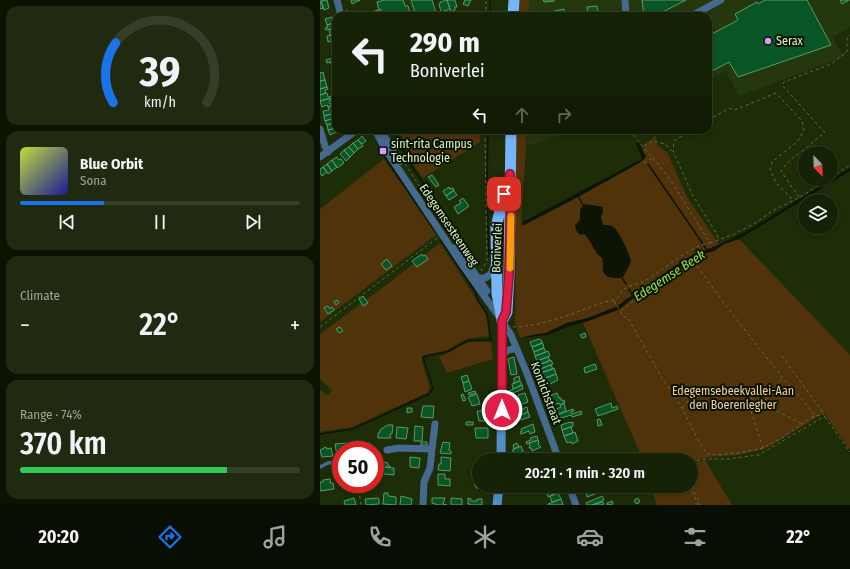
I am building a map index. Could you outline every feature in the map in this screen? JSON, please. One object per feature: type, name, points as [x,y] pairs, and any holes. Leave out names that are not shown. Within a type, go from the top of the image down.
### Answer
[{"type":"highway","points":[[513,12],[514,0]]},
{"type":"highway","name":"Boniverlei","points":[[504,316],[511,230],[511,134]]},
{"type":"highway","name":"Boniverlei","points":[[504,316],[498,294],[496,253],[497,222],[510,174]]},
{"type":"main road","name":"Boniverlei","points":[[500,453],[504,316]]},
{"type":"main road","points":[[497,505],[498,493]]},
{"type":"street","points":[[337,0],[342,11]]},
{"type":"street","points":[[625,0],[626,12]]},
{"type":"street","points":[[698,12],[721,0]]},
{"type":"street","points":[[320,129],[325,148],[328,152]]},
{"type":"street","points":[[320,157],[328,152],[348,134]]},
{"type":"street","name":"Edegemsesteenweg","points":[[378,134],[468,266],[481,278],[504,316]]},
{"type":"street","name":"Edegemsesteenweg","points":[[382,134],[385,143],[442,234],[504,316]]},
{"type":"street","name":"Boniverlei","points":[[481,278],[491,274],[496,253]]},
{"type":"street","name":"Kontichstraat","points":[[504,316],[557,453]]},
{"type":"street","points":[[502,357],[508,349],[517,349]]},
{"type":"street","points":[[422,505],[424,482],[430,468],[435,424]]},
{"type":"street","points":[[387,450],[399,448],[432,449]]},
{"type":"street","points":[[572,493],[576,505]]},
{"type":"lane","points":[[320,467],[332,462]]},
{"type":"path","points":[[486,0],[486,12]]},
{"type":"path","points":[[798,196],[781,171],[789,161],[804,151],[814,140],[825,133],[782,85],[784,82],[831,64],[847,52],[847,38],[850,35]]},
{"type":"path","points":[[712,118],[730,108],[735,110],[776,93],[802,121],[804,130],[798,141],[772,162],[770,169],[776,183],[793,200]]},
{"type":"path","points":[[481,278],[481,270],[487,261],[485,134]]},
{"type":"path","points":[[633,134],[678,191],[710,243]]},
{"type":"path","points":[[673,151],[674,140],[685,134]]},
{"type":"path","points":[[643,147],[653,141],[665,144],[673,151],[693,196],[719,240]]},
{"type":"path","points":[[644,163],[652,158]]},
{"type":"path","points":[[404,162],[457,242]]},
{"type":"path","points":[[838,173],[850,165]]},
{"type":"path","points":[[804,194],[817,186]]},
{"type":"path","points":[[486,191],[489,198],[493,198]]},
{"type":"path","points":[[512,327],[536,325],[601,302],[614,300],[619,297],[623,290],[646,280],[675,260],[705,244],[719,240],[754,224],[772,211],[798,198]]},
{"type":"path","points":[[320,327],[442,234]]},
{"type":"path","points":[[620,310],[690,265],[697,266],[728,309],[782,377],[810,409],[814,415],[812,417]]},
{"type":"path","points":[[614,300],[623,316],[628,318],[661,376],[682,408],[689,424],[707,454],[739,453],[763,448],[812,417],[824,415]]},
{"type":"path","points":[[782,356],[850,452]]},
{"type":"path","points":[[763,448],[750,408],[758,400],[766,399],[782,377]]},
{"type":"path","points":[[682,408],[686,402],[704,390],[715,392],[741,390],[750,397],[803,424]]},
{"type":"path","points":[[698,461],[759,455],[824,415]]},
{"type":"path","points":[[711,455],[712,459]]},
{"type":"path","points":[[359,493],[361,505]]},
{"type":"path","points":[[693,493],[699,505]]},
{"type":"path","points":[[695,493],[699,505]]},
{"type":"shaded area","points":[[375,0],[432,0],[436,12],[368,12],[377,9]]},
{"type":"shaded area","points":[[529,0],[850,0],[850,27],[833,37],[844,57],[739,96],[726,71],[712,79],[712,12],[529,12]]},
{"type":"shaded area","points":[[527,134],[564,134],[527,146]]},
{"type":"shaded area","points":[[638,142],[646,157],[639,163],[574,199],[524,225],[523,224],[523,222],[642,159],[636,143]]},
{"type":"shaded area","points":[[850,168],[850,171],[838,178],[838,175]]},
{"type":"shaded area","points":[[821,186],[826,186],[812,194],[808,194]]},
{"type":"shaded area","points":[[798,200],[798,203],[739,239],[724,244],[714,251],[696,256],[667,275],[651,289],[629,301],[620,309],[548,335],[521,338],[546,333],[567,323],[588,318],[618,306],[626,299],[646,289],[663,274],[694,254],[714,247],[749,230]]},
{"type":"shaded area","points":[[586,204],[603,207],[601,217],[603,225],[613,227],[624,243],[631,262],[623,277],[615,278],[604,274],[602,258],[599,256],[587,237],[584,234],[581,235],[576,230],[575,225],[580,220],[580,210],[583,205]]},
{"type":"green space","points":[[518,0],[529,0],[529,12],[518,12]]},
{"type":"green space","points":[[480,134],[480,142],[423,178],[413,164],[401,135]]},
{"type":"green space","points":[[516,134],[527,134],[521,226],[639,163],[646,157],[643,151],[644,145],[656,135],[657,145],[667,152],[687,197],[719,244],[698,252],[673,267],[646,289],[633,295],[618,306],[588,318],[567,323],[546,333],[520,338],[515,323],[516,258],[513,259],[517,184],[515,174]]},
{"type":"green space","points":[[384,159],[436,235],[320,322],[320,209]]},
{"type":"green space","name":"Edegemsebeekvallei-Aan den Boerenlegher","points":[[739,239],[850,355],[850,450],[824,413],[765,449],[739,455],[709,457],[698,460],[698,453],[640,453],[583,323],[620,309],[629,301],[651,289],[667,275],[696,256],[714,251],[724,244]]},
{"type":"green space","points":[[440,243],[486,314],[489,336],[468,339],[444,351],[422,356],[430,388],[427,393],[352,427],[320,432],[320,390],[328,396],[332,390],[320,379],[320,334]]},
{"type":"green space","points":[[469,342],[491,342],[493,359],[447,373],[439,357]]},
{"type":"green space","points":[[705,460],[732,505],[657,505],[653,493],[696,493],[700,504],[696,493],[698,493],[698,462]]},
{"type":"building","points":[[327,0],[329,8],[324,10],[321,1]]},
{"type":"building","points":[[351,0],[360,0],[352,4]]},
{"type":"building","points":[[385,0],[403,0],[405,6],[408,6],[410,12],[382,12],[381,9],[379,10],[377,2]]},
{"type":"building","points":[[411,0],[432,0],[436,12],[415,12]]},
{"type":"building","points":[[447,0],[450,9],[441,12],[440,2]]},
{"type":"building","points":[[447,0],[455,0],[457,7],[455,7],[455,10],[451,12]]},
{"type":"building","points":[[465,0],[471,0],[468,6],[463,4]]},
{"type":"building","points":[[543,0],[554,0],[554,1],[544,2]]},
{"type":"building","points":[[642,0],[686,0],[663,12],[644,12]]},
{"type":"building","name":"Serax","points":[[765,0],[807,0],[831,45],[738,77],[729,62],[712,71],[712,34],[738,20],[735,14],[757,2],[758,4]]},
{"type":"building","points":[[840,0],[849,0],[842,4]]},
{"type":"building","points":[[320,1],[323,8],[320,9]]},
{"type":"building","points":[[597,6],[598,12],[588,12],[587,7]]},
{"type":"building","points":[[564,9],[564,12],[554,12]]},
{"type":"building","points":[[332,17],[332,23],[327,25],[325,19]]},
{"type":"building","points":[[332,23],[332,29],[326,30],[325,28],[328,27],[327,25]]},
{"type":"building","points":[[332,29],[332,35],[330,35],[329,30]]},
{"type":"building","points":[[332,35],[332,41],[328,42],[327,36]]},
{"type":"building","points":[[332,58],[332,61],[327,63],[326,60]]},
{"type":"building","points":[[323,72],[325,80],[320,81],[320,73]]},
{"type":"building","points":[[325,80],[327,87],[320,89],[320,81]]},
{"type":"building","points":[[327,87],[328,89],[325,90],[326,93],[320,95],[320,89]]},
{"type":"building","points":[[327,93],[328,97],[331,96],[332,98],[320,101],[320,95]]},
{"type":"building","points":[[330,98],[331,100],[329,101],[330,104],[332,104],[332,106],[328,107],[327,105],[322,107],[320,101]]},
{"type":"building","points":[[332,106],[332,114],[324,116],[323,111],[329,110],[328,107]]},
{"type":"building","points":[[332,114],[332,119],[325,121],[324,116]]},
{"type":"building","points":[[332,119],[332,123],[327,125],[325,121]]},
{"type":"building","points":[[332,124],[332,129],[328,130],[327,125]]},
{"type":"building","points":[[332,129],[332,134],[330,135],[328,130]]},
{"type":"building","points":[[362,136],[366,141],[362,144],[358,140]]},
{"type":"building","points":[[358,140],[363,146],[358,149],[353,143]]},
{"type":"building","points":[[353,143],[358,149],[354,153],[349,147]]},
{"type":"building","points":[[349,147],[354,153],[350,157],[344,150]]},
{"type":"building","points":[[344,150],[350,157],[346,161],[340,154]]},
{"type":"building","points":[[337,157],[344,163],[337,168],[332,160]]},
{"type":"building","points":[[332,160],[337,167],[332,171],[327,164]]},
{"type":"building","points":[[327,164],[332,171],[328,174],[323,167]]},
{"type":"building","points":[[323,167],[327,172],[322,176],[320,169]]},
{"type":"building","points":[[432,175],[439,185],[436,187],[428,177]]},
{"type":"building","points":[[449,187],[450,189],[453,188],[454,190],[446,196],[443,191]]},
{"type":"building","points":[[454,190],[457,195],[449,200],[446,196]]},
{"type":"building","points":[[463,198],[469,206],[458,214],[454,207],[461,203],[459,201]]},
{"type":"building","points":[[422,254],[428,259],[417,267],[412,261]]},
{"type":"building","points":[[387,259],[392,266],[386,270],[381,264]]},
{"type":"building","points":[[363,296],[368,303],[363,306],[359,299]]},
{"type":"building","points":[[337,300],[339,302],[336,305],[334,302]]},
{"type":"building","points":[[328,306],[330,309],[332,307],[334,310],[328,314],[324,308]]},
{"type":"building","points":[[340,327],[343,331],[339,333],[336,329]]},
{"type":"building","points":[[585,333],[586,337],[582,338],[580,335]]},
{"type":"building","points":[[539,339],[543,343],[532,347],[530,342]]},
{"type":"building","points":[[542,343],[544,348],[534,352],[532,347]]},
{"type":"building","points":[[544,348],[546,352],[535,356],[534,352]]},
{"type":"building","points":[[548,351],[550,356],[537,361],[535,356]]},
{"type":"building","points":[[514,357],[517,374],[511,375],[508,359]]},
{"type":"building","points":[[548,357],[550,361],[538,365],[537,361]]},
{"type":"building","points":[[551,360],[553,364],[540,369],[538,365]]},
{"type":"building","points":[[595,364],[597,369],[585,373],[584,368]]},
{"type":"building","points":[[551,365],[553,369],[541,373],[540,369]]},
{"type":"building","points":[[554,368],[556,374],[543,379],[541,373]]},
{"type":"building","points":[[556,374],[558,380],[550,384],[549,381],[545,382],[543,379]]},
{"type":"building","points":[[467,375],[469,381],[463,383],[461,377]]},
{"type":"building","points":[[519,376],[520,381],[514,383],[514,378]]},
{"type":"building","points":[[469,381],[472,389],[465,392],[463,383]]},
{"type":"building","points":[[520,381],[522,385],[513,389],[512,384]]},
{"type":"building","points":[[522,385],[523,389],[509,393],[509,391]]},
{"type":"building","points":[[475,391],[476,393],[469,395],[468,393]]},
{"type":"building","points":[[525,393],[528,402],[519,405],[520,408],[515,409],[515,406],[520,402],[518,395]]},
{"type":"building","points":[[557,393],[559,398],[561,398],[562,401],[564,400],[565,403],[553,405],[550,396]]},
{"type":"building","points":[[463,394],[466,400],[463,401],[461,395]]},
{"type":"building","points":[[477,394],[480,404],[472,406],[468,397]]},
{"type":"building","points":[[564,403],[566,411],[556,415],[554,410],[561,407],[560,405]]},
{"type":"building","points":[[611,403],[612,408],[617,406],[618,409],[598,416],[595,409]]},
{"type":"building","points":[[423,406],[434,406],[433,418],[421,417]]},
{"type":"building","points":[[527,407],[528,412],[519,416],[517,411]]},
{"type":"building","points":[[407,408],[412,408],[412,412],[407,413]]},
{"type":"building","points":[[573,409],[574,411],[571,412],[572,414],[581,411],[582,414],[572,417],[571,415],[558,419],[557,415]]},
{"type":"building","points":[[477,411],[490,411],[490,421],[479,421]]},
{"type":"building","points":[[528,412],[530,417],[521,420],[519,416]]},
{"type":"building","points":[[600,419],[602,425],[598,426],[597,420]]},
{"type":"building","points":[[466,422],[473,422],[473,425],[466,425]]},
{"type":"building","points":[[573,422],[573,426],[562,430],[561,425]]},
{"type":"building","points":[[533,424],[535,432],[530,434],[529,431],[521,434],[521,429]]},
{"type":"building","points":[[388,425],[393,425],[392,434],[390,434],[391,438],[378,438],[378,433],[381,429]]},
{"type":"building","points":[[415,426],[423,427],[422,441],[414,441]]},
{"type":"building","points":[[397,427],[408,428],[406,439],[396,438]]},
{"type":"building","points":[[571,427],[573,433],[564,436],[562,430]]},
{"type":"building","points":[[475,428],[488,428],[488,438],[476,438]]},
{"type":"building","points":[[575,432],[578,441],[572,444],[571,442],[567,443],[564,436]]},
{"type":"building","points":[[537,436],[538,440],[527,444],[526,442],[531,440],[530,438]]},
{"type":"building","points":[[538,440],[538,444],[541,447],[532,451],[531,448],[529,448],[529,443]]},
{"type":"building","points":[[421,442],[427,442],[427,445],[421,445]]},
{"type":"building","points":[[443,442],[450,443],[449,450],[451,451],[451,454],[440,453]]},
{"type":"building","points":[[517,443],[519,447],[514,449],[513,445]]},
{"type":"building","points":[[521,446],[524,453],[513,453],[513,449]]},
{"type":"building","points":[[326,447],[327,449],[331,448],[332,456],[322,457],[320,450]]},
{"type":"building","points":[[410,457],[420,458],[419,468],[410,467]]},
{"type":"building","points":[[441,457],[451,458],[450,471],[438,470],[439,464],[441,464]]},
{"type":"building","points":[[384,462],[388,463],[390,466],[390,467],[384,467]]},
{"type":"building","points":[[384,467],[394,468],[394,475],[384,474]]},
{"type":"building","points":[[438,474],[445,474],[445,479],[450,479],[450,486],[438,485]]},
{"type":"building","points":[[330,479],[332,489],[320,491],[320,482],[323,482],[323,480]]},
{"type":"building","points":[[384,493],[388,493],[388,496],[396,497],[396,505],[383,504]]},
{"type":"building","points":[[547,493],[558,493],[548,497]]},
{"type":"building","points":[[558,493],[561,499],[552,502],[550,496]]},
{"type":"building","points":[[586,493],[598,493],[587,497]]},
{"type":"building","points":[[401,496],[412,499],[411,505],[400,505]]},
{"type":"building","points":[[602,496],[604,500],[592,505],[587,505],[586,503]]},
{"type":"building","points":[[354,498],[356,505],[345,505],[344,501]]},
{"type":"building","points":[[378,498],[379,504],[366,505],[365,499]]},
{"type":"building","points":[[432,498],[445,498],[443,504],[447,505],[432,503]]},
{"type":"building","points":[[451,498],[462,499],[462,505],[451,505]]},
{"type":"building","points":[[468,498],[471,499],[471,501],[482,499],[482,505],[468,504]]},
{"type":"building","points":[[637,498],[640,501],[637,504],[634,501]]},
{"type":"building","points":[[561,499],[563,505],[548,505],[548,504]]},
{"type":"building","points":[[612,501],[613,504],[607,505],[607,503]]},
{"type":"building","points":[[603,502],[604,504],[601,505],[592,505]]},
{"type":"waterway","points":[[490,0],[490,12]]},
{"type":"waterway","points":[[487,190],[488,134]]},
{"type":"waterway","points":[[400,144],[413,168],[427,189]]},
{"type":"waterway","points":[[385,157],[437,233]]},
{"type":"waterway","points":[[648,164],[707,250]]},
{"type":"waterway","points":[[578,196],[583,205]]},
{"type":"waterway","points":[[487,198],[489,257]]},
{"type":"waterway","name":"Edegemse Beek","points":[[320,434],[353,429],[429,394],[433,388],[423,357],[449,351],[469,340],[491,340],[487,314],[477,299],[475,291],[441,240]]},
{"type":"waterway","points":[[622,278],[626,284]]},
{"type":"waterway","points":[[629,289],[633,297]]},
{"type":"slow traffic","points":[[510,268],[511,216]]},
{"type":"place","name":"Serax","points":[[768,41]]},
{"type":"place","name":"sint-rita Campus Technologie","points":[[383,151]]},
{"type":"route","points":[[502,410],[502,321],[506,312],[509,274],[511,230],[510,174],[504,194]]}]
